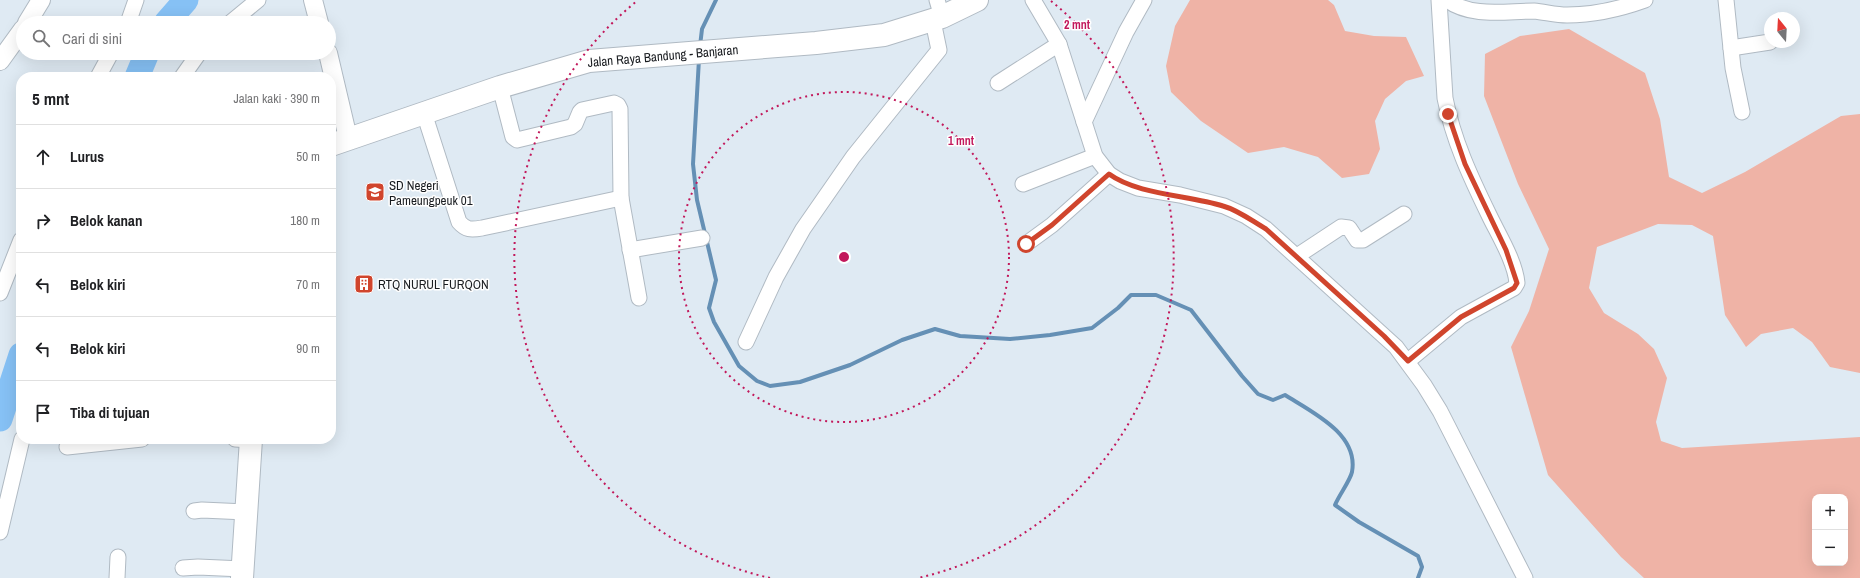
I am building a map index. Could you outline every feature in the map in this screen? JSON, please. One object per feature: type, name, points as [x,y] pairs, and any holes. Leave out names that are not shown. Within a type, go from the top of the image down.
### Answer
[{"type":"main road","name":"Jalan Raya Bandung - Banjaran","points":[[340,142],[500,87],[589,61],[816,44],[884,35],[937,13],[977,0]]},
{"type":"main road","points":[[242,573],[246,512],[246,444]]},
{"type":"street","points":[[31,16],[41,0]]},
{"type":"street","points":[[130,16],[136,0]]},
{"type":"street","points":[[239,16],[258,0]]},
{"type":"street","points":[[312,0],[317,16]]},
{"type":"street","points":[[1033,0],[1059,44],[1095,156],[1109,174],[1120,181],[1138,188],[1180,195],[1224,206],[1246,216],[1266,229],[1390,341],[1408,361],[1440,411],[1525,578]]},
{"type":"street","points":[[1084,122],[1126,32],[1144,0]]},
{"type":"street","points":[[1408,361],[1461,317],[1514,288],[1517,283],[1506,250],[1465,164],[1448,114],[1445,98],[1439,0]]},
{"type":"street","points":[[1447,0],[1466,8],[1481,12],[1499,14],[1533,6],[1567,15],[1602,12],[1645,0]]},
{"type":"street","points":[[1726,0],[1731,48],[1742,112]]},
{"type":"street","points":[[746,342],[776,277],[803,229],[854,157],[939,50],[937,13]]},
{"type":"street","points":[[0,61],[16,39]]},
{"type":"street","points":[[1731,48],[1764,43]]},
{"type":"street","points":[[998,83],[1059,44]]},
{"type":"street","points":[[101,72],[107,60]]},
{"type":"street","points":[[186,72],[194,60]]},
{"type":"street","points":[[329,60],[331,72]]},
{"type":"street","points":[[500,87],[513,137],[517,140],[571,127],[575,124],[582,110],[614,103],[618,105],[620,109],[621,198],[639,298]]},
{"type":"street","points":[[336,112],[340,142]]},
{"type":"street","points":[[424,113],[459,222],[464,227],[471,230],[482,228],[621,198]]},
{"type":"street","points":[[1023,184],[1095,156]]},
{"type":"street","points":[[1026,244],[1052,225],[1109,174]]},
{"type":"street","points":[[1297,256],[1341,227],[1349,228],[1357,240],[1362,240],[1404,214]]},
{"type":"street","points":[[630,250],[702,238]]},
{"type":"street","points":[[0,293],[16,253]]},
{"type":"street","points":[[0,532],[21,444]]},
{"type":"street","points":[[67,447],[88,444]]},
{"type":"street","points":[[194,511],[246,512]]},
{"type":"street","points":[[117,578],[118,557]]},
{"type":"street","points":[[183,568],[198,567],[242,573]]},
{"type":"shaded area","points":[[1190,0],[1328,0],[1334,5],[1345,31],[1374,36],[1406,37],[1424,76],[1406,81],[1385,99],[1375,121],[1380,149],[1369,174],[1342,178],[1318,157],[1284,147],[1248,153],[1201,121],[1171,92],[1166,66],[1175,26]]},
{"type":"shaded area","points":[[1569,29],[1645,73],[1660,119],[1669,177],[1702,193],[1745,172],[1841,116],[1860,114],[1860,373],[1830,367],[1812,342],[1793,328],[1761,334],[1746,347],[1725,315],[1713,236],[1692,225],[1658,224],[1597,247],[1589,288],[1604,313],[1638,334],[1654,349],[1667,378],[1656,422],[1661,441],[1682,448],[1860,437],[1860,578],[1644,578],[1621,557],[1548,475],[1511,347],[1529,311],[1549,249],[1518,184],[1484,96],[1485,54],[1520,36]]},
{"type":"waterway","points":[[172,16],[186,0]]},
{"type":"waterway","points":[[700,46],[702,29],[716,0]]},
{"type":"waterway","points":[[699,59],[693,164],[697,200],[716,280],[709,308],[714,322],[739,366],[757,381],[770,386],[800,382],[850,365],[902,340],[935,329],[960,336],[1010,339],[1050,335],[1092,328],[1118,308],[1131,295],[1156,295],[1191,310],[1242,376],[1258,394],[1273,400],[1285,395],[1320,417],[1341,435],[1348,446],[1352,458],[1352,472],[1335,505],[1359,522],[1418,556],[1422,567],[1418,578]]},
{"type":"waterway","points":[[139,72],[144,60]]},
{"type":"waterway","points":[[0,419],[16,370]]},
{"type":"place","name":"SD Negeri Pameungpeuk 01","points":[[375,192]]},
{"type":"place","name":"RTQ NURUL FURQON","points":[[364,284]]},
{"type":"route","points":[[1026,244],[1052,225],[1109,174],[1120,181],[1138,188],[1180,195],[1224,206],[1246,216],[1266,229],[1396,347],[1408,361],[1451,324],[1483,303],[1514,288],[1517,283],[1506,250],[1465,164],[1448,114]]}]
